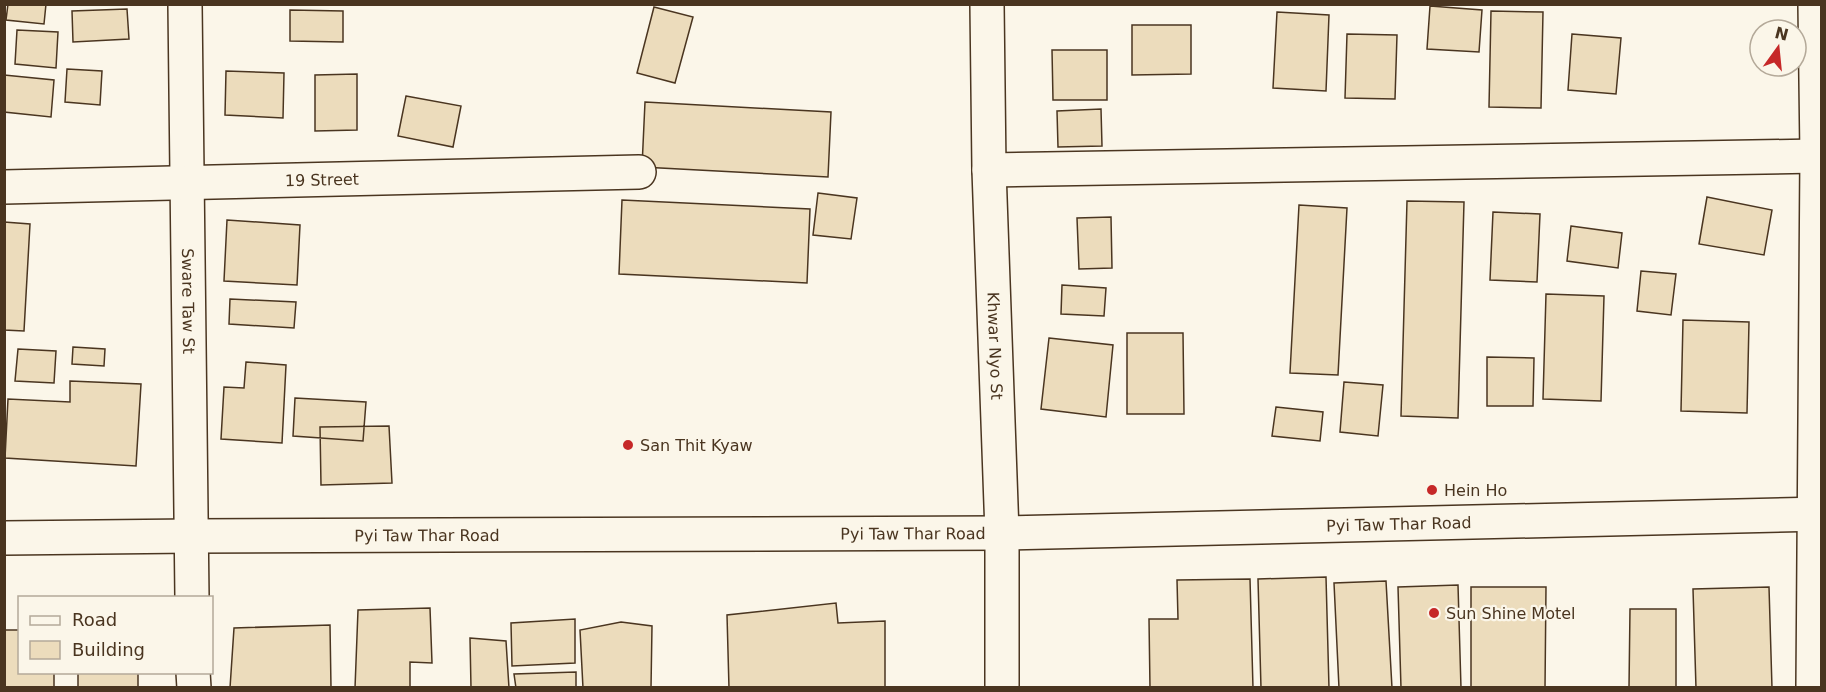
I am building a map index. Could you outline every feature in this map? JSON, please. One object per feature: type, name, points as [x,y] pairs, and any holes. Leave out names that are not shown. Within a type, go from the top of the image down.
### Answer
[{"type":"street","name":"Sware Taw St","points":[[185,4],[192,596]]},
{"type":"street","name":"Khwar Nyo St","points":[[987,4],[989,170],[1002,533],[1002,687]]},
{"type":"street","points":[[1813,687],[1818,514],[1815,4]]},
{"type":"street","points":[[989,170],[1817,156]]},
{"type":"street","name":"19 Street","points":[[4,187],[639,172]]},
{"type":"street","name":"Pyi Taw Thar Road","points":[[4,538],[1002,533],[1818,514]]},
{"type":"building","points":[[8,4],[46,4],[44,24],[6,20]]},
{"type":"building","points":[[1430,6],[1482,10],[1479,52],[1427,49]]},
{"type":"building","points":[[654,7],[693,17],[675,83],[637,73]]},
{"type":"building","points":[[127,9],[129,39],[73,42],[72,11]]},
{"type":"building","points":[[290,10],[343,11],[343,42],[290,41]]},
{"type":"building","points":[[1491,11],[1543,12],[1541,108],[1489,107]]},
{"type":"building","points":[[1277,12],[1329,15],[1326,91],[1273,88]]},
{"type":"building","points":[[1132,25],[1191,25],[1191,74],[1132,75]]},
{"type":"building","points":[[17,30],[58,32],[56,68],[15,64]]},
{"type":"building","points":[[1347,34],[1397,35],[1395,99],[1345,98]]},
{"type":"building","points":[[1572,34],[1621,38],[1616,94],[1568,90]]},
{"type":"building","points":[[1052,50],[1107,50],[1107,100],[1053,100]]},
{"type":"building","points":[[67,69],[102,71],[100,105],[65,102]]},
{"type":"building","points":[[226,71],[284,73],[283,118],[225,115]]},
{"type":"building","points":[[357,74],[357,130],[315,131],[315,75]]},
{"type":"building","points":[[4,75],[54,80],[51,117],[4,112]]},
{"type":"building","points":[[406,96],[461,106],[453,147],[398,136]]},
{"type":"building","points":[[645,102],[831,112],[828,177],[642,167]]},
{"type":"building","points":[[1101,109],[1102,146],[1058,147],[1057,111]]},
{"type":"building","points":[[818,193],[857,198],[851,239],[813,235]]},
{"type":"building","points":[[1707,197],[1772,210],[1764,255],[1699,244]]},
{"type":"building","points":[[622,200],[810,209],[807,283],[619,274]]},
{"type":"building","points":[[1407,201],[1464,202],[1458,418],[1401,416]]},
{"type":"building","points":[[1299,205],[1347,208],[1338,375],[1290,373]]},
{"type":"building","points":[[1493,212],[1540,214],[1537,282],[1490,280]]},
{"type":"building","points":[[1111,217],[1112,268],[1079,269],[1077,218]]},
{"type":"building","points":[[227,220],[300,225],[297,285],[224,281]]},
{"type":"building","points":[[4,222],[30,224],[24,331],[4,330]]},
{"type":"building","points":[[1571,226],[1622,233],[1618,268],[1567,261]]},
{"type":"building","points":[[1641,271],[1676,274],[1671,315],[1637,311]]},
{"type":"building","points":[[1062,285],[1106,288],[1104,316],[1061,314]]},
{"type":"building","points":[[1546,294],[1604,296],[1601,401],[1543,399]]},
{"type":"building","points":[[230,299],[296,302],[294,328],[229,324]]},
{"type":"building","points":[[1683,320],[1749,322],[1747,413],[1681,411]]},
{"type":"building","points":[[1127,333],[1183,333],[1184,414],[1127,414]]},
{"type":"building","points":[[1049,338],[1113,345],[1106,417],[1041,409]]},
{"type":"building","points":[[73,347],[105,349],[104,366],[72,364]]},
{"type":"building","points":[[18,349],[56,351],[54,383],[15,381]]},
{"type":"building","points":[[1487,357],[1534,358],[1533,406],[1487,406]]},
{"type":"building","points":[[246,362],[286,365],[282,443],[221,439],[224,387],[244,388]]},
{"type":"building","points":[[70,381],[141,384],[136,466],[5,458],[8,399],[70,402]]},
{"type":"building","points":[[1344,382],[1383,385],[1378,436],[1340,432]]},
{"type":"building","points":[[295,398],[366,402],[363,441],[293,436]]},
{"type":"building","points":[[1276,407],[1323,412],[1320,441],[1272,436]]},
{"type":"building","points":[[389,426],[392,483],[321,485],[320,427]]},
{"type":"building","points":[[1326,577],[1329,688],[1261,688],[1258,579]]},
{"type":"building","points":[[1250,579],[1253,688],[1150,688],[1149,619],[1178,619],[1177,580]]},
{"type":"building","points":[[1386,581],[1392,688],[1339,688],[1334,583]]},
{"type":"building","points":[[1458,585],[1461,688],[1401,688],[1398,587]]},
{"type":"building","points":[[1471,587],[1546,587],[1545,688],[1471,688]]},
{"type":"building","points":[[1769,587],[1772,688],[1696,688],[1693,589]]},
{"type":"building","points":[[836,603],[838,623],[885,621],[885,688],[729,688],[727,615]]},
{"type":"building","points":[[430,608],[432,663],[410,662],[410,688],[355,688],[358,610]]},
{"type":"building","points":[[1630,609],[1676,609],[1676,688],[1629,688]]},
{"type":"building","points":[[575,619],[575,663],[512,666],[511,623]]},
{"type":"building","points":[[621,622],[652,626],[651,688],[583,688],[580,630]]},
{"type":"building","points":[[330,625],[331,688],[230,688],[234,628]]},
{"type":"building","points":[[4,630],[18,630],[18,674],[54,674],[54,688],[4,688]]},
{"type":"building","points":[[470,638],[506,641],[509,688],[471,688]]},
{"type":"building","points":[[576,672],[576,688],[516,688],[514,674]]},
{"type":"building","points":[[78,674],[138,674],[138,688],[78,688]]},
{"type":"place","name":"San Thit Kyaw","points":[[628,445]]},
{"type":"place","name":"Hein Ho","points":[[1432,490]]},
{"type":"place","name":"Sun Shine Motel","points":[[1434,613]]}]
